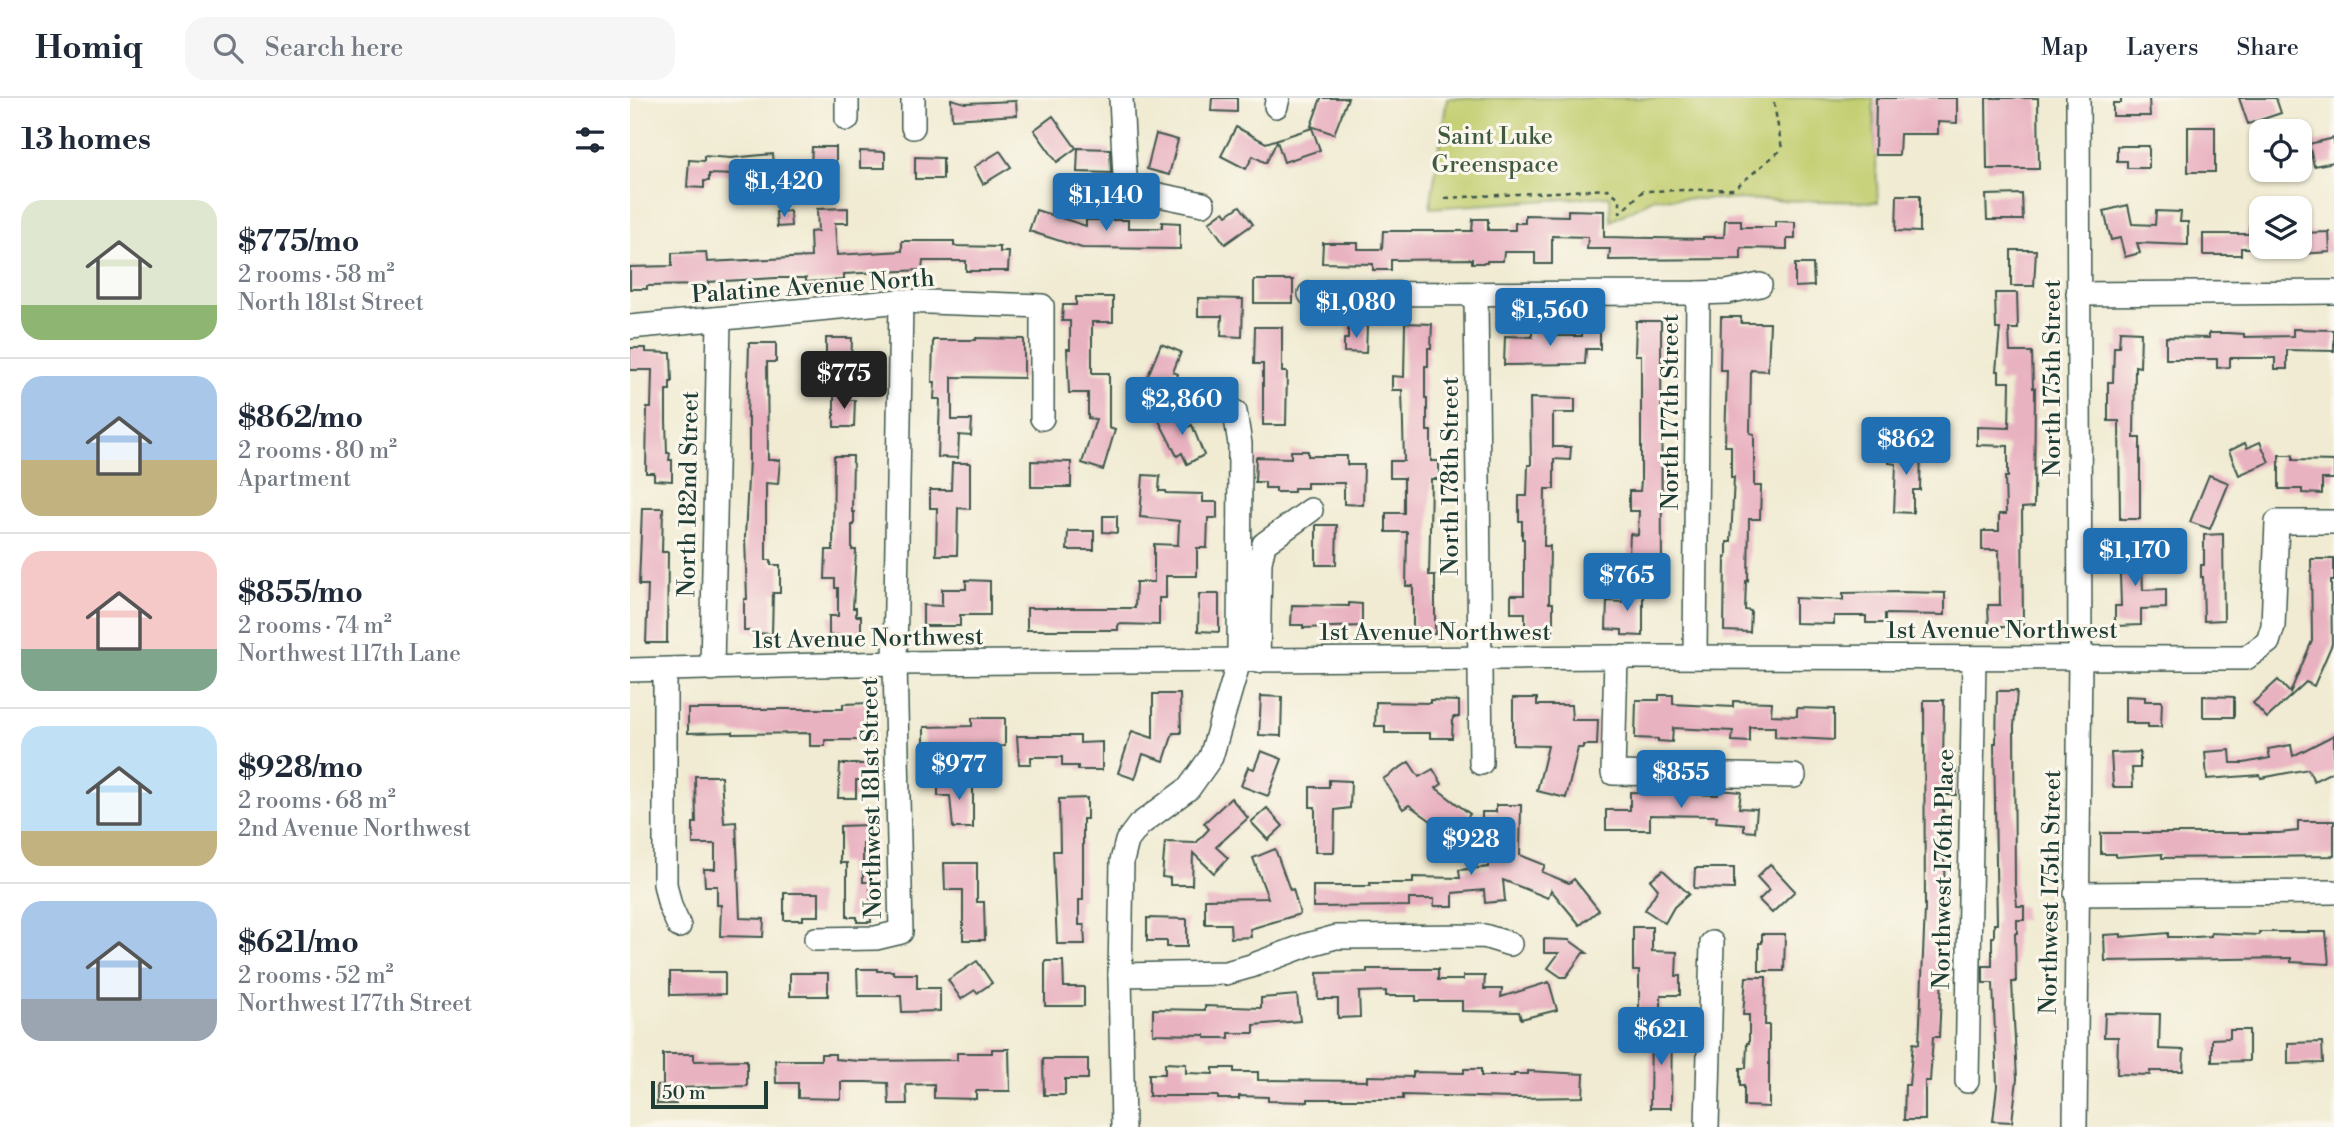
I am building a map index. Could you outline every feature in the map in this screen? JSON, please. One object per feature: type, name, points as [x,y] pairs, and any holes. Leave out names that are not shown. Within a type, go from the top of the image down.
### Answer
[{"type":"street","points":[[913,98],[913,127]]},
{"type":"street","name":"North 175th Street","points":[[2078,98],[2080,657]]},
{"type":"street","points":[[1121,101],[1126,196]]},
{"type":"street","points":[[1073,201],[1154,194],[1203,204]]},
{"type":"street","points":[[1310,294],[1698,293],[1727,292],[1760,285]]},
{"type":"street","points":[[2078,295],[2334,292]]},
{"type":"street","name":"North 177th Street","points":[[1695,657],[1698,293]]},
{"type":"street","name":"North 178th Street","points":[[1476,294],[1481,763]]},
{"type":"street","name":"Palatine Avenue North","points":[[630,327],[901,301],[1042,306],[1042,418]]},
{"type":"street","name":"Northwest 181st Street","points":[[816,939],[876,938],[901,932],[895,663],[901,301]]},
{"type":"street","name":"North 182nd Street","points":[[712,669],[719,320]]},
{"type":"street","points":[[1235,412],[1240,444],[1249,661]]},
{"type":"street","points":[[1123,1127],[1120,975],[1122,861],[1127,841],[1153,813],[1189,788],[1211,757],[1249,661],[1264,544],[1311,510]]},
{"type":"street","name":"1st Avenue Northwest","points":[[630,670],[895,663],[1616,657],[2246,658],[2268,642],[2273,626],[2277,522],[2334,522]]},
{"type":"street","points":[[1616,657],[1613,773],[1794,776]]},
{"type":"street","name":"Northwest 175th Street","points":[[2075,1127],[2080,657]]},
{"type":"street","name":"Northwest 176th Place","points":[[1967,1081],[1974,658]]},
{"type":"street","points":[[665,670],[665,884],[670,906],[679,926]]},
{"type":"street","points":[[2076,894],[2334,892]]},
{"type":"street","points":[[1120,975],[1226,972],[1336,937],[1484,936],[1510,944]]},
{"type":"street","points":[[1707,1127],[1712,943]]},
{"type":"path","points":[[1445,198],[1608,189],[1620,199],[1620,213],[1643,191],[1734,189],[1782,149],[1773,98]]},
{"type":"green space","name":"Saint Luke Greenspace","points":[[1447,98],[1873,98],[1878,202],[1654,198],[1611,221],[1610,196],[1430,208]]},
{"type":"building","points":[[1212,98],[1237,98],[1237,112],[1211,111]]},
{"type":"building","points":[[1321,98],[1348,98],[1334,134],[1311,126]]},
{"type":"building","points":[[1876,98],[1957,98],[1957,123],[1938,122],[1938,134],[1900,134],[1899,155],[1875,155]]},
{"type":"building","points":[[1986,98],[2038,98],[2039,169],[1987,169]]},
{"type":"building","points":[[2121,98],[2149,98],[2150,116],[2113,116],[2113,103],[2121,103]]},
{"type":"building","points":[[2239,98],[2276,98],[2281,113],[2263,119],[2249,119],[2248,124]]},
{"type":"building","points":[[951,99],[965,103],[1016,101],[1017,115],[952,119]]},
{"type":"building","points":[[1053,116],[1076,148],[1057,162],[1034,130]]},
{"type":"building","points":[[1236,127],[1266,143],[1312,128],[1320,150],[1284,162],[1277,141],[1266,163],[1253,156],[1246,169],[1221,156]]},
{"type":"building","points":[[2188,127],[2215,127],[2215,172],[2188,172]]},
{"type":"building","points":[[1156,134],[1178,140],[1169,175],[1147,169]]},
{"type":"building","points":[[2334,138],[2334,162],[2314,166],[2312,143]]},
{"type":"building","points":[[2117,146],[2149,146],[2149,168],[2127,168],[2127,161],[2117,161]]},
{"type":"building","points":[[812,147],[836,147],[836,167],[811,166]]},
{"type":"building","points":[[1078,148],[1110,149],[1111,173],[1077,172]]},
{"type":"building","points":[[860,151],[885,152],[885,168],[860,168]]},
{"type":"building","points":[[1000,151],[1011,167],[983,184],[974,167]]},
{"type":"building","points":[[773,154],[775,175],[760,176],[760,182],[745,184],[745,179],[736,179],[736,175],[709,174],[709,181],[704,181],[704,188],[687,187],[689,160],[704,161],[704,156],[731,158]]},
{"type":"building","points":[[915,157],[943,158],[943,179],[915,179]]},
{"type":"building","points":[[2022,194],[2023,220],[1987,220],[1986,195]]},
{"type":"building","points":[[1897,195],[1920,195],[1920,232],[1896,231]]},
{"type":"building","points":[[2128,205],[2132,224],[2155,225],[2156,211],[2181,212],[2180,222],[2188,222],[2188,245],[2137,243],[2140,253],[2125,257],[2120,238],[2111,240],[2104,211]]},
{"type":"building","points":[[1240,206],[1253,224],[1225,244],[1209,222],[1224,211],[1227,215]]},
{"type":"building","points":[[848,208],[848,223],[835,223],[837,255],[902,251],[902,241],[954,241],[954,246],[1000,247],[1000,252],[1009,252],[1008,271],[966,271],[966,261],[923,261],[922,270],[844,274],[844,280],[806,282],[806,278],[776,278],[630,289],[630,267],[672,266],[672,253],[706,252],[707,262],[811,257],[810,232],[818,231],[817,209]]},
{"type":"building","points":[[1036,210],[1086,226],[1086,220],[1128,220],[1128,228],[1162,228],[1162,222],[1180,223],[1180,249],[1082,248],[1029,231]]},
{"type":"building","points":[[1568,210],[1604,211],[1604,237],[1724,237],[1725,220],[1741,220],[1741,227],[1775,227],[1775,221],[1795,222],[1795,239],[1787,239],[1787,249],[1741,248],[1741,259],[1609,260],[1610,249],[1587,249],[1588,237],[1552,236],[1552,264],[1535,264],[1535,252],[1504,252],[1503,261],[1487,263],[1472,263],[1472,259],[1391,260],[1391,270],[1373,270],[1373,264],[1322,263],[1323,243],[1358,243],[1358,249],[1382,249],[1383,231],[1472,231],[1473,219],[1488,219],[1488,230],[1515,230],[1515,223],[1525,223],[1525,215],[1568,216]]},
{"type":"building","points":[[790,211],[791,226],[777,227],[776,212]]},
{"type":"building","points":[[2329,232],[2330,252],[2312,253],[2312,233]]},
{"type":"building","points":[[2203,234],[2249,234],[2249,248],[2241,248],[2241,255],[2203,255]]},
{"type":"building","points":[[2011,250],[2036,250],[2034,286],[2011,286]]},
{"type":"building","points":[[1795,264],[1813,264],[1814,286],[1795,287]]},
{"type":"building","points":[[1254,280],[1293,280],[1293,303],[1254,303]]},
{"type":"building","points":[[1995,293],[2017,293],[2018,329],[2009,329],[2010,352],[2032,352],[2035,388],[2034,507],[2022,508],[2023,627],[1989,627],[1988,605],[2000,605],[1999,550],[1982,550],[1982,531],[1999,531],[1999,514],[2006,514],[2005,477],[2008,477],[2008,446],[1977,445],[1977,427],[2009,428],[2010,382],[1999,382],[1999,371],[1996,371],[2000,329],[1996,329]]},
{"type":"building","points":[[1076,297],[1113,297],[1113,322],[1092,322],[1092,373],[1109,373],[1109,428],[1115,430],[1103,470],[1082,463],[1096,419],[1088,418],[1088,393],[1069,393],[1067,349],[1070,349],[1070,321],[1062,321],[1063,305],[1076,305]]},
{"type":"building","points":[[1198,298],[1243,299],[1242,337],[1221,336],[1222,316],[1198,316]]},
{"type":"building","points":[[1721,317],[1741,317],[1741,323],[1770,323],[1768,371],[1751,370],[1750,433],[1754,434],[1754,486],[1761,486],[1760,519],[1749,519],[1745,610],[1751,611],[1750,632],[1724,631],[1725,557],[1727,542],[1731,542],[1734,477],[1731,477],[1731,446],[1725,446],[1727,370],[1720,370]]},
{"type":"building","points":[[1636,321],[1661,321],[1662,574],[1639,574],[1639,557],[1629,556],[1630,534],[1638,535],[1639,511],[1629,511],[1629,491],[1640,491],[1641,481],[1641,355],[1635,355]]},
{"type":"building","points":[[1405,323],[1432,324],[1428,366],[1425,366],[1425,398],[1427,431],[1431,431],[1431,461],[1439,461],[1439,479],[1431,479],[1429,575],[1435,575],[1435,634],[1413,634],[1413,586],[1406,586],[1407,532],[1386,532],[1386,513],[1404,513],[1404,478],[1390,478],[1390,461],[1404,461],[1402,390],[1392,390],[1392,376],[1404,377]]},
{"type":"building","points":[[1348,326],[1367,326],[1366,353],[1344,352]]},
{"type":"building","points":[[1255,327],[1282,327],[1282,372],[1287,372],[1286,425],[1263,425],[1263,364],[1254,364]]},
{"type":"building","points":[[1532,329],[1550,329],[1549,336],[1582,336],[1582,329],[1600,329],[1600,349],[1586,349],[1585,364],[1504,365],[1505,336],[1532,337]]},
{"type":"building","points":[[2293,329],[2334,330],[2334,351],[2287,350],[2287,369],[2275,369],[2275,358],[2230,358],[2230,367],[2217,368],[2217,359],[2166,359],[2166,337],[2209,338],[2209,333],[2244,334],[2244,337],[2293,336]]},
{"type":"building","points":[[2120,331],[2141,332],[2140,367],[2135,366],[2134,438],[2140,438],[2140,519],[2120,519],[2119,421],[2108,421],[2108,382],[2113,382],[2114,347],[2119,347]]},
{"type":"building","points":[[826,338],[852,338],[851,370],[826,370]]},
{"type":"building","points":[[1024,339],[1024,378],[952,377],[952,420],[972,420],[971,436],[959,435],[958,458],[938,457],[940,399],[934,399],[933,340]]},
{"type":"building","points":[[749,343],[776,343],[776,362],[767,362],[768,460],[780,460],[778,484],[766,483],[766,560],[771,560],[771,565],[780,565],[780,593],[773,593],[772,634],[744,631],[744,599],[747,599],[745,537],[749,460]]},
{"type":"building","points":[[1161,344],[1181,352],[1173,372],[1178,374],[1173,389],[1147,378]]},
{"type":"building","points":[[630,348],[671,353],[672,382],[670,390],[666,390],[666,420],[667,453],[670,453],[669,460],[672,460],[672,481],[654,480],[654,473],[646,473],[647,408],[651,408],[652,370],[630,370]]},
{"type":"building","points":[[834,394],[847,394],[847,400],[855,400],[854,427],[834,427]]},
{"type":"building","points":[[1530,398],[1575,399],[1575,413],[1553,413],[1553,447],[1571,447],[1570,460],[1554,459],[1554,489],[1545,489],[1544,546],[1550,546],[1549,603],[1553,603],[1553,634],[1525,634],[1525,613],[1511,613],[1511,595],[1524,595],[1524,539],[1522,521],[1519,521],[1519,496],[1527,496],[1528,465],[1531,465]]},
{"type":"building","points":[[1179,410],[1188,427],[1192,425],[1204,455],[1187,464],[1182,453],[1177,456],[1159,421]]},
{"type":"building","points":[[2260,442],[2269,462],[2239,475],[2229,451],[2245,443],[2247,448]]},
{"type":"building","points":[[1890,448],[1921,448],[1920,490],[1913,490],[1913,513],[1894,512],[1896,464],[1889,463]]},
{"type":"building","points":[[1291,451],[1308,451],[1308,456],[1347,456],[1347,465],[1364,465],[1363,505],[1344,504],[1344,483],[1307,483],[1307,488],[1294,488],[1294,492],[1276,492],[1276,488],[1265,488],[1265,482],[1255,482],[1256,457],[1291,458]]},
{"type":"building","points":[[2279,455],[2293,455],[2293,460],[2334,461],[2334,479],[2322,479],[2322,494],[2302,493],[2302,489],[2279,489]]},
{"type":"building","points":[[834,456],[853,456],[852,550],[856,550],[853,608],[856,608],[856,616],[861,616],[861,636],[829,635],[829,616],[838,616],[838,588],[835,588],[835,579],[825,579],[826,550],[833,550]]},
{"type":"building","points":[[1031,461],[1071,462],[1071,487],[1031,487]]},
{"type":"building","points":[[952,463],[970,463],[970,509],[958,508],[957,555],[936,555],[937,508],[930,508],[930,490],[951,490]]},
{"type":"building","points":[[1143,475],[1160,476],[1159,491],[1203,494],[1203,502],[1217,502],[1217,518],[1208,518],[1207,548],[1197,548],[1197,576],[1166,576],[1166,598],[1159,598],[1159,625],[1118,624],[1118,630],[1027,630],[1027,608],[1135,608],[1136,582],[1154,582],[1154,544],[1178,545],[1179,521],[1140,517]]},
{"type":"building","points":[[2209,475],[2229,483],[2210,529],[2190,522]]},
{"type":"building","points":[[642,508],[663,508],[662,552],[668,552],[667,643],[646,643],[648,585],[639,585]]},
{"type":"building","points":[[1103,516],[1117,516],[1117,533],[1103,532]]},
{"type":"building","points":[[1316,525],[1337,525],[1336,565],[1316,565]]},
{"type":"building","points":[[1068,531],[1094,531],[1094,550],[1067,550]]},
{"type":"building","points":[[2223,534],[2224,620],[2204,621],[2201,565],[2204,565],[2204,535]]},
{"type":"building","points":[[2119,543],[2141,543],[2143,590],[2166,589],[2166,608],[2141,609],[2141,625],[2115,626],[2115,606],[2121,606]]},
{"type":"building","points":[[2311,559],[2334,559],[2334,581],[2331,581],[2332,644],[2314,686],[2306,682],[2267,718],[2253,703],[2278,680],[2290,693],[2312,641]]},
{"type":"building","points":[[966,580],[990,581],[990,615],[960,615],[960,626],[923,626],[923,605],[942,606],[942,589],[966,589]]},
{"type":"building","points":[[1622,589],[1643,590],[1643,636],[1622,635],[1622,630],[1606,629],[1607,601],[1622,602]]},
{"type":"building","points":[[1843,593],[1945,593],[1945,615],[1885,614],[1885,623],[1866,623],[1866,616],[1834,616],[1834,624],[1795,623],[1795,598],[1843,600]]},
{"type":"building","points":[[1199,594],[1219,594],[1219,632],[1198,631]]},
{"type":"building","points":[[1349,603],[1362,604],[1362,626],[1303,628],[1303,625],[1291,625],[1292,605],[1349,606]]},
{"type":"building","points":[[1997,691],[2017,691],[2014,727],[2015,885],[2017,906],[2024,906],[2024,920],[2017,920],[2016,982],[2012,982],[2017,1079],[2012,1122],[1993,1121],[1997,1086],[1993,983],[1983,983],[1983,966],[1992,966],[1992,937],[1994,924],[1997,924],[1994,743]]},
{"type":"building","points":[[1153,694],[1180,694],[1181,733],[1173,733],[1164,761],[1143,754],[1135,779],[1118,773],[1132,731],[1153,738]]},
{"type":"building","points":[[1659,695],[1673,695],[1673,704],[1733,707],[1733,701],[1772,702],[1771,715],[1797,716],[1797,708],[1834,709],[1834,740],[1775,737],[1775,727],[1750,727],[1750,742],[1732,741],[1733,731],[1673,728],[1672,742],[1635,738],[1636,700],[1659,700]]},
{"type":"building","points":[[1261,696],[1282,697],[1281,736],[1259,735]]},
{"type":"building","points":[[2125,696],[2145,697],[2145,701],[2162,701],[2161,727],[2125,722]]},
{"type":"building","points":[[2203,696],[2234,697],[2234,717],[2203,717]]},
{"type":"building","points":[[1513,698],[1537,698],[1537,705],[1571,705],[1572,720],[1598,720],[1597,745],[1583,745],[1583,748],[1578,748],[1566,798],[1537,791],[1548,746],[1513,745]]},
{"type":"building","points":[[1430,700],[1459,701],[1459,717],[1453,717],[1452,738],[1430,738],[1430,733],[1385,733],[1385,726],[1375,726],[1376,702],[1430,703]]},
{"type":"building","points":[[1924,700],[1944,700],[1943,769],[1956,769],[1956,795],[1943,795],[1945,916],[1939,1037],[1933,1037],[1930,1081],[1925,1081],[1925,1120],[1904,1120],[1905,1085],[1909,1085],[1913,1043],[1919,1044],[1925,909]]},
{"type":"building","points":[[871,703],[872,740],[825,740],[825,746],[810,746],[810,733],[688,733],[688,709],[843,709],[843,704]]},
{"type":"building","points":[[972,718],[1005,718],[1005,746],[924,749],[924,727],[972,726]]},
{"type":"building","points":[[2334,735],[2334,771],[2314,781],[2308,769],[2261,778],[2260,775],[2207,779],[2205,752],[2230,750],[2231,763],[2244,763],[2270,758],[2268,749],[2291,745],[2293,756]]},
{"type":"building","points":[[1017,736],[1080,736],[1080,743],[1102,742],[1102,770],[1078,770],[1078,766],[1062,766],[1062,757],[1031,757],[1031,764],[1019,764]]},
{"type":"building","points":[[1261,751],[1282,759],[1268,796],[1241,786],[1248,767],[1254,769]]},
{"type":"building","points":[[2140,752],[2140,768],[2132,768],[2133,787],[2113,787],[2111,753]]},
{"type":"building","points":[[1409,762],[1419,777],[1433,769],[1442,784],[1436,788],[1470,814],[1453,837],[1409,805],[1403,809],[1383,779]]},
{"type":"building","points":[[840,764],[872,764],[873,780],[856,780],[856,798],[838,798]]},
{"type":"building","points":[[695,776],[721,776],[724,823],[736,822],[740,918],[764,919],[763,937],[720,936],[721,905],[717,905],[717,886],[705,886],[704,869],[715,869],[715,844],[693,844],[693,823],[696,823]]},
{"type":"building","points":[[938,780],[961,780],[961,785],[973,785],[973,828],[953,828],[950,796],[938,796]]},
{"type":"building","points":[[1329,780],[1351,781],[1350,808],[1335,810],[1334,852],[1315,852],[1315,807],[1310,807],[1310,787],[1329,787]]},
{"type":"building","points":[[1719,790],[1741,792],[1739,808],[1757,809],[1755,832],[1744,831],[1744,824],[1716,822],[1717,816],[1650,815],[1650,830],[1606,830],[1606,810],[1630,810],[1630,792],[1718,795]]},
{"type":"building","points":[[1087,798],[1087,819],[1083,819],[1083,900],[1079,900],[1079,925],[1084,925],[1085,944],[1057,944],[1053,851],[1060,851],[1059,799]]},
{"type":"building","points":[[1231,798],[1248,818],[1216,847],[1228,858],[1214,873],[1193,853],[1192,885],[1170,885],[1170,878],[1162,877],[1165,842],[1196,843],[1209,829],[1204,823]]},
{"type":"building","points":[[1496,805],[1521,805],[1520,855],[1545,865],[1542,872],[1569,883],[1574,879],[1599,910],[1580,925],[1551,890],[1548,898],[1503,880],[1505,901],[1485,903],[1484,890],[1453,893],[1453,906],[1434,906],[1434,899],[1409,899],[1409,906],[1313,907],[1313,886],[1413,883],[1413,877],[1460,878],[1459,870],[1489,867],[1489,832],[1482,832],[1482,812],[1496,812]]},
{"type":"building","points":[[1267,808],[1283,826],[1268,840],[1251,822]]},
{"type":"building","points":[[2298,821],[2334,821],[2334,856],[2162,858],[2162,854],[2116,857],[2116,854],[2101,854],[2101,833],[2279,833],[2298,831]]},
{"type":"building","points":[[868,825],[868,844],[863,844],[863,882],[870,882],[871,922],[857,922],[857,917],[847,917],[847,863],[840,863],[840,826]]},
{"type":"building","points":[[1275,849],[1290,890],[1293,889],[1300,914],[1250,929],[1251,937],[1231,938],[1230,924],[1205,924],[1205,899],[1268,898],[1253,858]]},
{"type":"building","points":[[944,863],[977,863],[977,902],[984,902],[985,940],[963,940],[963,890],[945,890]]},
{"type":"building","points":[[1770,864],[1795,891],[1772,913],[1759,900],[1769,890],[1757,877]]},
{"type":"building","points":[[1695,868],[1734,868],[1734,889],[1694,888]]},
{"type":"building","points":[[1663,870],[1689,894],[1674,907],[1665,923],[1645,910],[1658,889],[1650,880]]},
{"type":"building","points":[[784,893],[819,893],[819,916],[803,916],[803,920],[784,920]]},
{"type":"building","points":[[1147,918],[1187,919],[1187,947],[1167,947],[1167,941],[1147,941]]},
{"type":"building","points":[[1633,927],[1652,927],[1652,951],[1677,952],[1676,976],[1680,976],[1680,995],[1661,995],[1661,1020],[1639,1020],[1639,971],[1633,971]]},
{"type":"building","points":[[2259,932],[2326,932],[2329,964],[2291,962],[2291,958],[2105,961],[2104,935],[2121,934],[2121,937],[2168,933],[2168,937],[2195,937],[2211,936],[2211,933],[2259,935]]},
{"type":"building","points":[[1762,934],[1785,934],[1784,971],[1759,971],[1759,943],[1762,943]]},
{"type":"building","points":[[1544,939],[1569,940],[1587,953],[1583,953],[1566,977],[1561,977],[1548,968],[1559,953],[1544,953]]},
{"type":"building","points":[[977,961],[992,983],[961,999],[948,980]]},
{"type":"building","points":[[1045,961],[1063,961],[1064,987],[1084,987],[1084,1006],[1045,1006]]},
{"type":"building","points":[[857,969],[917,974],[917,988],[940,988],[940,1011],[902,1012],[901,996],[858,996]]},
{"type":"building","points":[[1367,969],[1438,969],[1438,980],[1463,980],[1463,976],[1485,976],[1484,989],[1502,989],[1501,997],[1549,982],[1557,1010],[1521,1019],[1519,1012],[1462,1011],[1462,1001],[1416,1001],[1416,996],[1386,996],[1386,991],[1359,992],[1360,1017],[1338,1018],[1338,999],[1318,999],[1317,973],[1367,972]]},
{"type":"building","points":[[670,972],[725,972],[725,994],[670,995]]},
{"type":"building","points":[[790,973],[828,973],[828,996],[790,996]]},
{"type":"building","points":[[1746,977],[1766,977],[1765,1025],[1769,1025],[1769,1107],[1744,1106],[1744,1086],[1740,1086],[1740,1068],[1746,1068],[1749,1043],[1749,1015],[1743,1015]]},
{"type":"building","points":[[1297,995],[1300,1021],[1254,1025],[1254,1033],[1229,1033],[1229,1038],[1153,1034],[1153,1009],[1205,1010],[1205,1006],[1261,1008],[1261,998]]},
{"type":"building","points":[[2105,1013],[2160,1014],[2159,1049],[2184,1050],[2183,1071],[2150,1071],[2150,1075],[2117,1074],[2118,1037],[2104,1037]]},
{"type":"building","points":[[1651,1026],[1672,1026],[1671,1108],[1650,1108]]},
{"type":"building","points":[[2230,1030],[2249,1030],[2249,1061],[2212,1062],[2212,1039],[2230,1038]]},
{"type":"building","points":[[2322,1042],[2323,1063],[2288,1064],[2288,1043]]},
{"type":"building","points":[[992,1049],[1009,1049],[1010,1091],[976,1091],[976,1099],[934,1098],[934,1084],[906,1085],[907,1104],[889,1104],[888,1083],[866,1082],[841,1082],[841,1099],[798,1098],[798,1083],[776,1083],[775,1060],[821,1060],[821,1054],[835,1054],[835,1059],[859,1061],[957,1060],[957,1053],[992,1053]]},
{"type":"building","points":[[663,1054],[694,1054],[694,1061],[747,1060],[747,1086],[676,1088],[676,1104],[657,1104],[657,1086],[663,1086]]},
{"type":"building","points":[[1043,1059],[1088,1059],[1088,1079],[1065,1079],[1065,1095],[1044,1095]]},
{"type":"building","points":[[1165,1063],[1186,1064],[1186,1073],[1213,1074],[1213,1068],[1234,1068],[1234,1072],[1258,1072],[1258,1080],[1367,1081],[1367,1076],[1413,1077],[1413,1072],[1464,1073],[1464,1069],[1481,1069],[1481,1076],[1514,1076],[1528,1074],[1528,1071],[1584,1074],[1583,1097],[1403,1095],[1403,1099],[1308,1099],[1308,1102],[1268,1101],[1268,1097],[1239,1096],[1239,1099],[1218,1099],[1218,1096],[1149,1096],[1149,1074],[1165,1074]]}]
